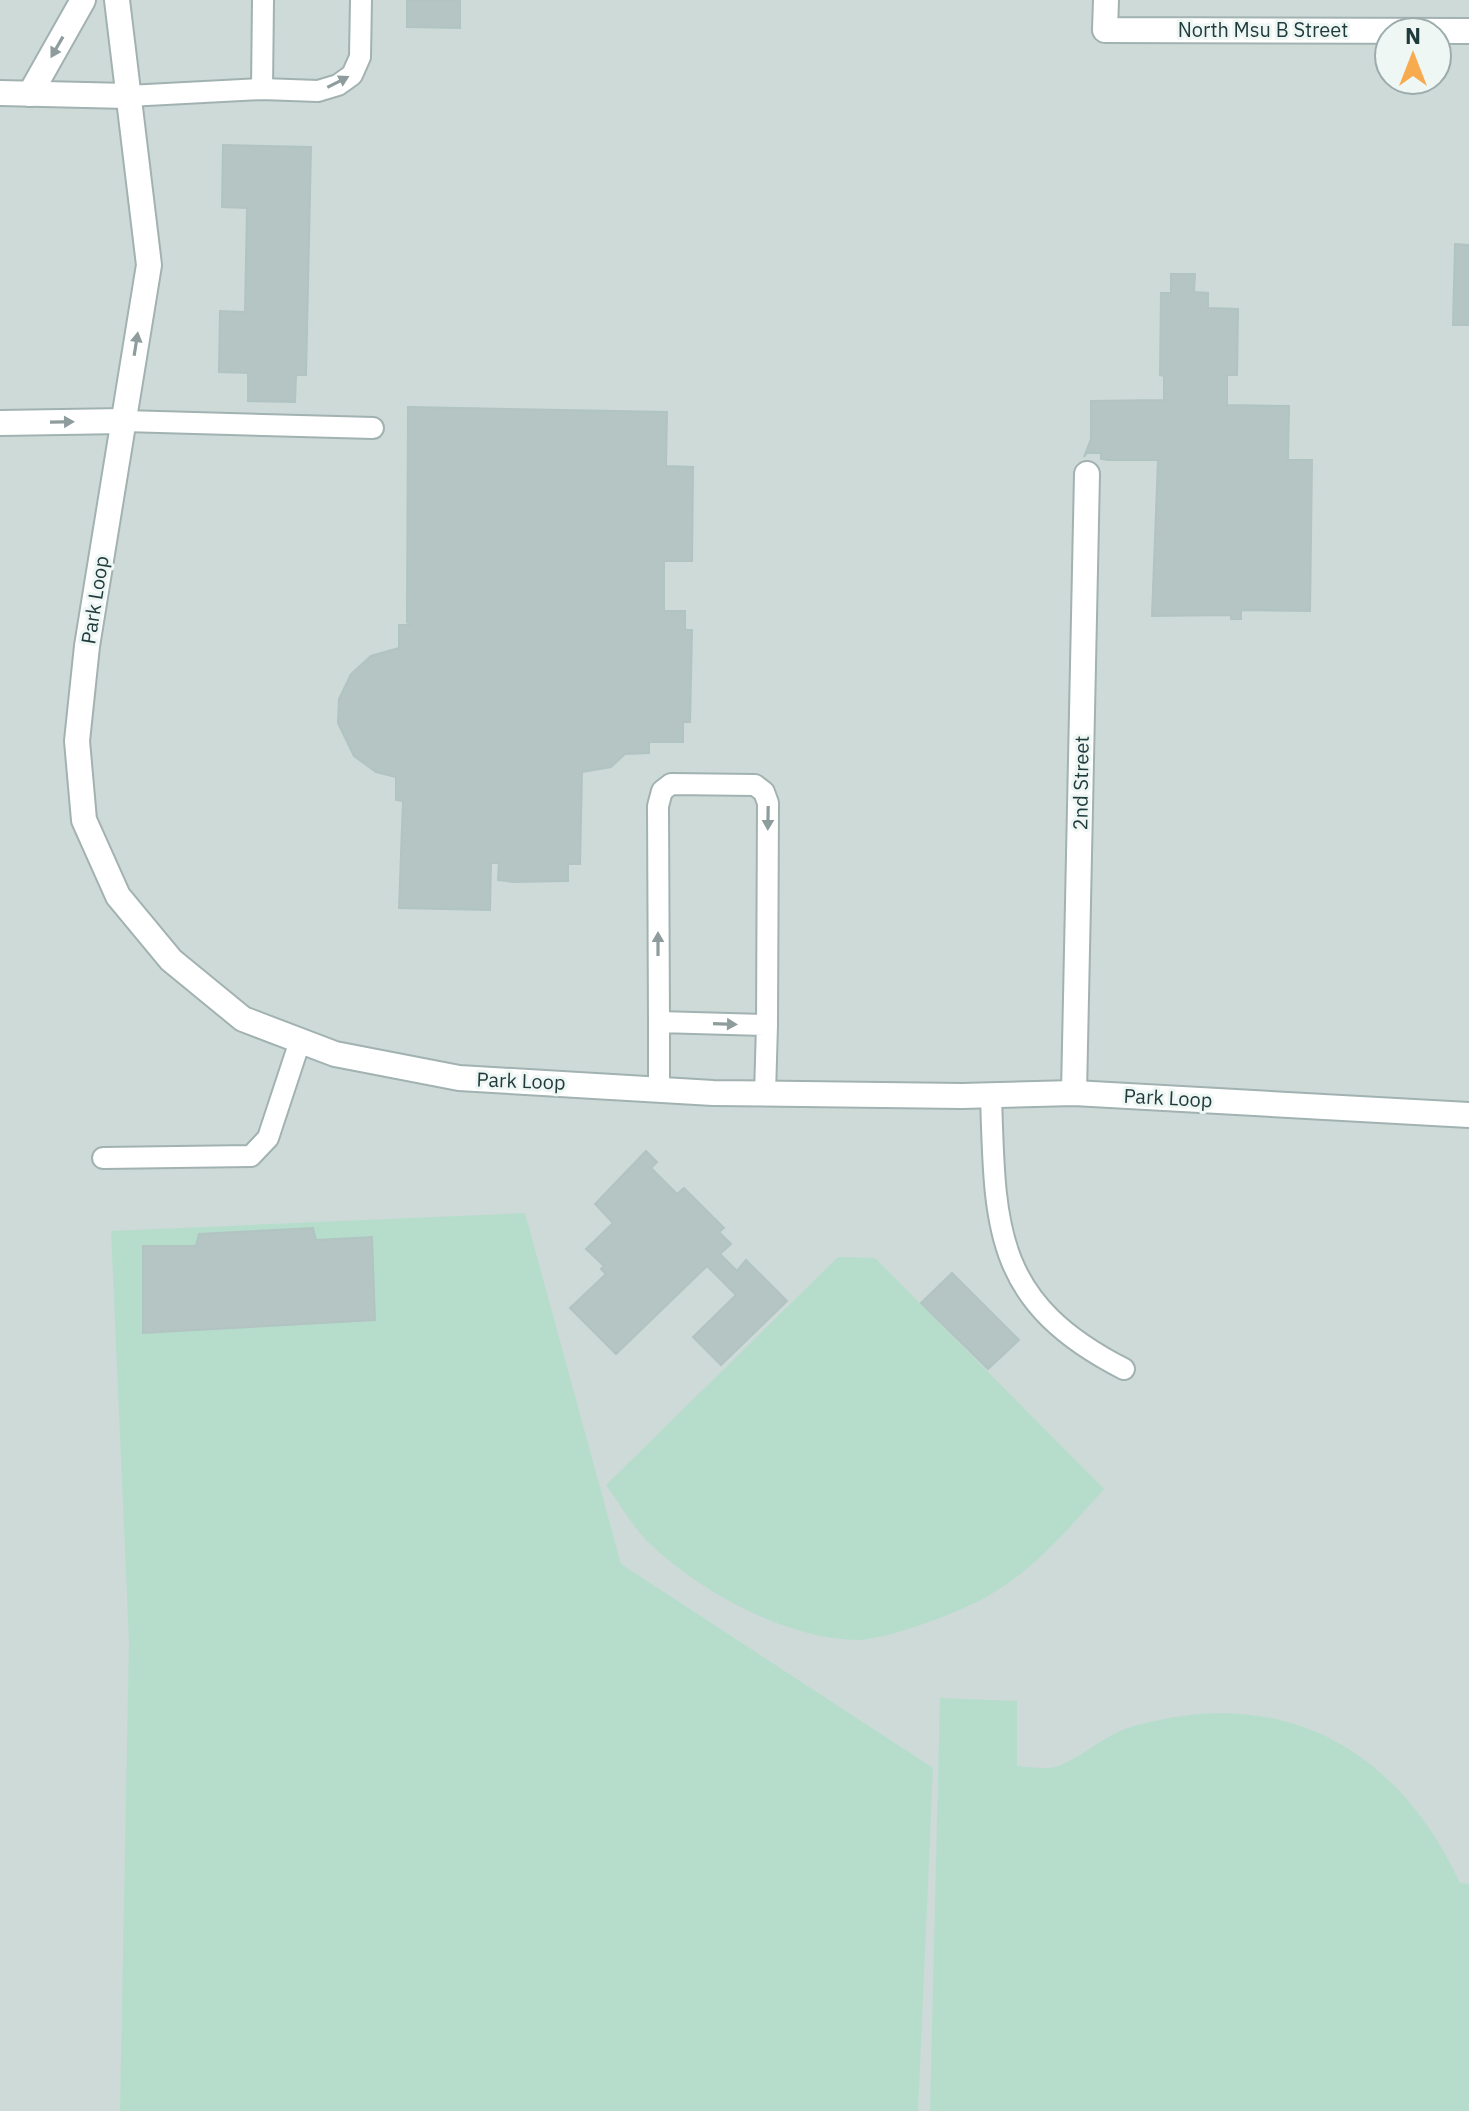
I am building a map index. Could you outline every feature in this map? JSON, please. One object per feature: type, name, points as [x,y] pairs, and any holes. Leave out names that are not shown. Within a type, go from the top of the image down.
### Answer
[{"type":"street","points":[[30,94],[83,0]]},
{"type":"street","name":"Park Loop","points":[[117,0],[149,265],[87,646],[77,741],[84,820],[118,896],[171,960],[243,1019],[335,1054],[459,1078],[765,1094],[1074,1093],[1469,1115]]},
{"type":"street","name":"North Msu B Street","points":[[1106,0],[1105,30],[1469,31]]},
{"type":"street","points":[[0,93],[128,96]]},
{"type":"street","points":[[0,423],[124,421]]},
{"type":"street","name":"2nd Street","points":[[1074,1093],[1087,474]]},
{"type":"lane","points":[[262,89],[263,0]]},
{"type":"lane","points":[[128,96],[262,89],[318,91],[338,85],[352,75],[360,57],[361,0]]},
{"type":"lane","points":[[124,421],[373,428]]},
{"type":"lane","points":[[659,1089],[658,806],[662,791],[671,784],[755,785],[764,792],[768,803],[765,1094]]},
{"type":"lane","points":[[659,1022],[767,1025]]},
{"type":"lane","points":[[103,1158],[251,1156],[268,1138],[300,1041]]},
{"type":"lane","points":[[991,1095],[996,1195],[1009,1260],[1023,1286],[1066,1336],[1124,1369]]},
{"type":"shaded area","points":[[0,0],[1469,0],[1469,2111],[0,2111]]},
{"type":"green space","points":[[525,1213],[621,1564],[933,1768],[918,2111],[120,2111],[129,1641],[111,1231]]},
{"type":"green space","points":[[838,1257],[875,1258],[1104,1489],[1036,1561],[1005,1586],[960,1610],[923,1624],[856,1640],[829,1638],[773,1622],[718,1595],[650,1544],[606,1485]]},
{"type":"green space","points":[[940,1698],[1017,1701],[1017,1766],[1059,1766],[1134,1726],[1188,1715],[1238,1714],[1285,1721],[1328,1738],[1368,1762],[1403,1795],[1434,1835],[1460,1883],[1469,1884],[1469,2111],[930,2111]]},
{"type":"building","points":[[407,0],[460,0],[460,28],[407,27]]},
{"type":"building","points":[[223,145],[311,147],[306,375],[296,375],[295,402],[248,401],[248,373],[219,372],[220,311],[245,312],[247,208],[222,207]]},
{"type":"building","points":[[1455,244],[1469,245],[1469,325],[1453,325]]},
{"type":"building","points":[[1171,274],[1195,274],[1194,292],[1208,293],[1208,308],[1238,309],[1237,375],[1227,375],[1227,405],[1289,406],[1288,460],[1312,460],[1310,611],[1241,610],[1241,619],[1231,619],[1231,615],[1152,616],[1158,460],[1108,460],[1101,459],[1101,453],[1087,453],[1084,457],[1091,439],[1091,401],[1164,400],[1164,376],[1160,375],[1161,293],[1171,293]]},
{"type":"building","points":[[408,407],[667,412],[666,466],[693,467],[692,561],[664,561],[664,611],[685,611],[685,630],[692,630],[690,722],[683,722],[683,742],[649,742],[649,753],[625,754],[611,767],[582,772],[580,864],[568,864],[568,881],[513,882],[498,880],[499,863],[491,863],[490,910],[399,908],[403,801],[396,800],[396,777],[376,772],[354,756],[338,723],[339,699],[351,674],[371,656],[399,648],[399,625],[410,625],[407,622]]},
{"type":"building","points":[[646,1151],[657,1162],[651,1168],[677,1194],[684,1188],[724,1228],[719,1232],[731,1244],[720,1254],[737,1271],[746,1260],[787,1301],[721,1365],[693,1337],[736,1295],[707,1266],[616,1354],[570,1308],[606,1274],[601,1269],[604,1266],[586,1249],[613,1223],[595,1204]]},
{"type":"building","points":[[313,1228],[316,1240],[372,1237],[375,1320],[143,1333],[143,1246],[196,1246],[199,1234]]},
{"type":"building","points":[[952,1273],[1019,1340],[988,1369],[921,1303]]}]
